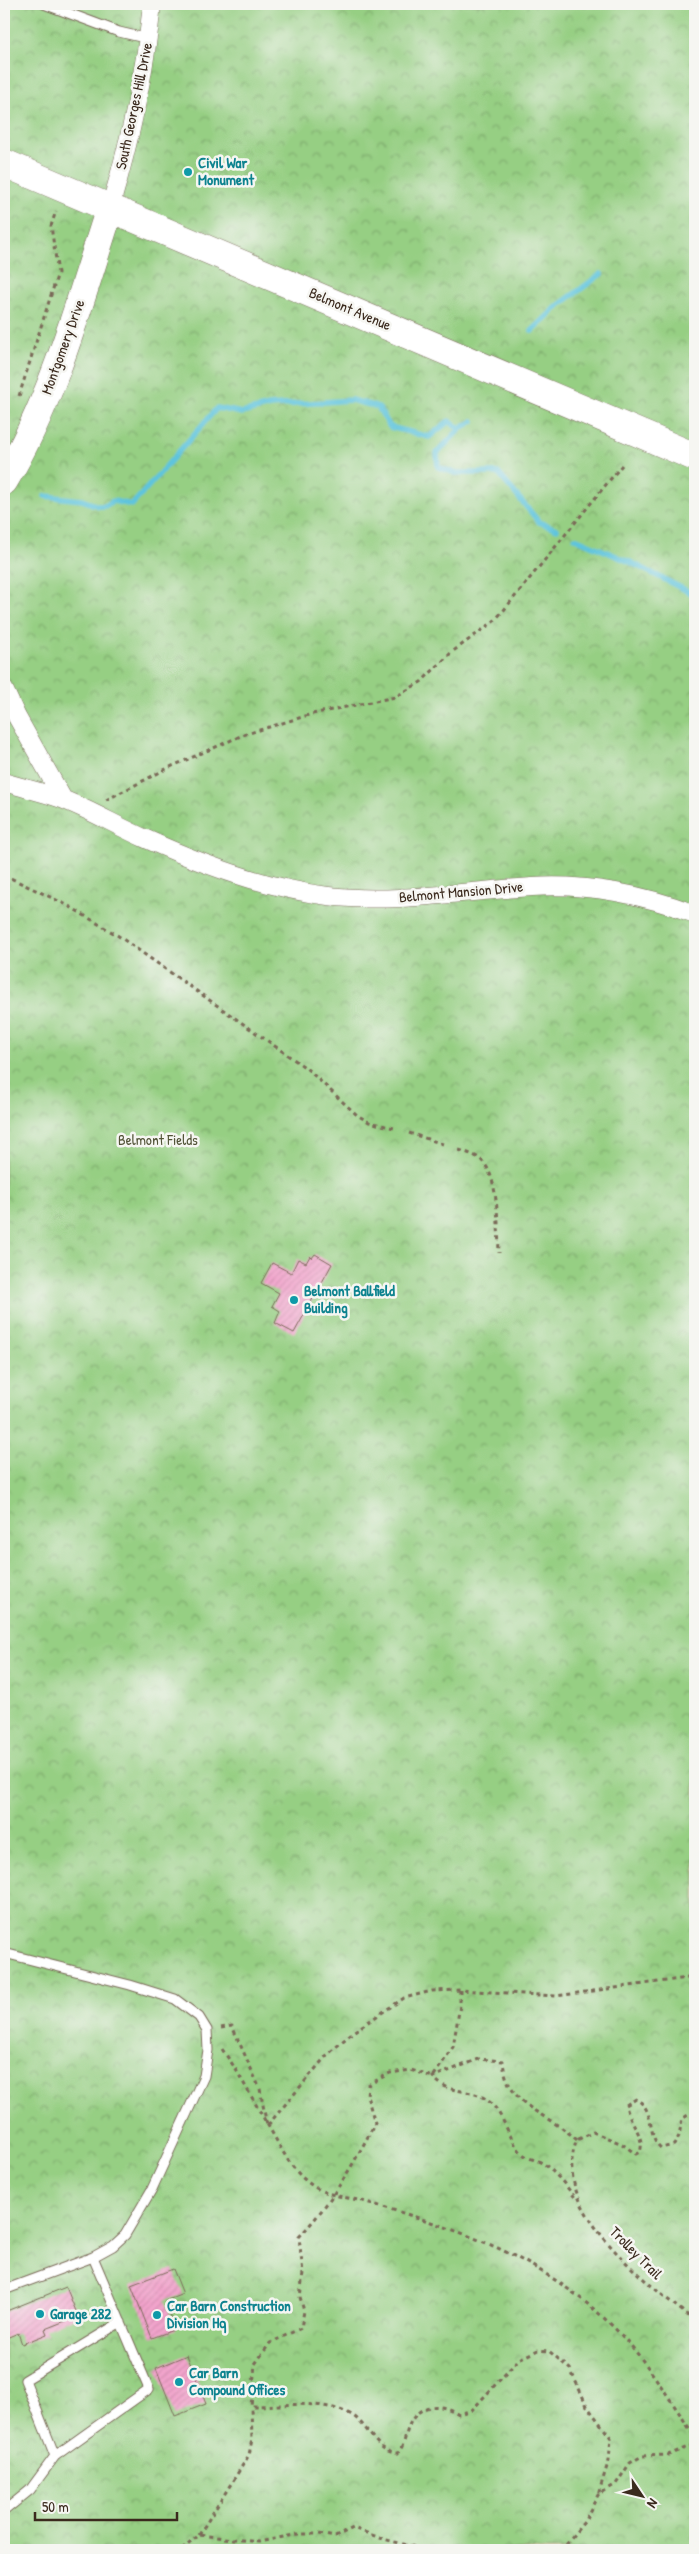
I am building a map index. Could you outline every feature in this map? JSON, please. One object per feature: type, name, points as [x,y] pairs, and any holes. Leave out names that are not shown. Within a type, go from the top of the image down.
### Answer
[{"type":"main road","name":"Belmont Avenue","points":[[4,163],[695,457]]},
{"type":"main road","name":"Montgomery Drive","points":[[4,481],[20,453],[48,388],[110,208]]},
{"type":"street","name":"South Georges Hill Drive","points":[[110,208],[130,140],[149,39],[152,4]]},
{"type":"street","points":[[4,689],[17,717],[63,799]]},
{"type":"street","name":"Belmont Mansion Drive","points":[[4,782],[63,799],[87,812],[187,857],[260,881],[326,896],[356,899],[430,898],[534,887],[568,888],[632,896],[695,914]]},
{"type":"lane","points":[[44,4],[119,32],[149,39]]},
{"type":"lane","points":[[4,1953],[130,1985],[175,1999],[199,2017],[207,2030],[208,2050],[204,2076],[152,2189],[125,2235],[112,2246],[93,2257],[4,2290]]},
{"type":"lane","points":[[4,2511],[30,2490],[55,2456],[149,2389],[93,2257]]},
{"type":"lane","points":[[55,2456],[25,2380],[121,2322]]},
{"type":"path","points":[[15,405],[58,273],[51,226],[56,211]]},
{"type":"path","points":[[87,812],[112,796],[168,768],[244,735],[312,714],[395,697],[421,682],[452,652],[493,622],[622,465]]},
{"type":"path","points":[[4,874],[67,905],[117,935],[306,1068],[357,1115],[369,1122],[394,1128]]},
{"type":"path","points":[[409,1134],[443,1144]]},
{"type":"path","points":[[459,1150],[480,1159],[490,1175],[496,1208],[499,1253]]},
{"type":"path","points":[[267,2126],[327,2054],[380,2012],[404,1998],[432,1991],[460,1990],[556,1996],[695,1977]]},
{"type":"path","points":[[433,2077],[453,2047],[460,2005],[460,1990]]},
{"type":"path","points":[[232,2026],[260,2089],[267,2126]]},
{"type":"path","points":[[207,2030],[236,2068],[267,2126],[295,2171],[307,2182],[332,2195],[364,2202],[464,2235],[502,2251],[578,2296],[605,2319],[631,2346],[695,2438]]},
{"type":"path","points":[[433,2077],[479,2059],[503,2061],[504,2074],[512,2092],[528,2107],[563,2127],[576,2140],[593,2132],[622,2144],[636,2154],[640,2152],[641,2139],[627,2112],[626,2105],[636,2099],[646,2108],[651,2119],[656,2144],[661,2148],[674,2145],[679,2136],[682,2119],[688,2116],[695,2118]]},
{"type":"path","points":[[182,2550],[199,2535],[249,2455],[252,2439],[255,2364],[270,2343],[301,2328],[304,2311],[300,2297],[303,2272],[299,2236],[320,2214],[353,2166],[375,2123],[367,2096],[368,2085],[390,2073],[412,2070],[433,2077],[442,2087],[486,2099],[498,2110],[511,2137],[524,2154],[542,2162],[556,2173],[578,2200]]},
{"type":"path","name":"Trolley Trail","points":[[576,2140],[571,2153],[578,2200],[605,2241],[647,2282],[695,2321]]},
{"type":"path","points":[[252,2406],[312,2403],[349,2414],[364,2424],[380,2446],[392,2453],[398,2453],[405,2445],[414,2417],[429,2406],[443,2406],[459,2414],[472,2410],[519,2359],[538,2350],[549,2351],[570,2369],[587,2406],[611,2438],[611,2450],[598,2495],[584,2522],[561,2550]]},
{"type":"path","points":[[598,2495],[616,2484],[630,2463],[642,2456],[668,2455],[695,2444]]},
{"type":"path","points":[[199,2535],[259,2542],[298,2534],[335,2536],[353,2528],[383,2539],[427,2550]]},
{"type":"green space","name":"Belmont Fields","points":[[4,4],[695,4],[695,2550],[4,2550]]},
{"type":"building","name":"Belmont Ballfield Building","points":[[315,1254],[332,1264],[294,1333],[275,1323],[280,1311],[272,1306],[279,1293],[261,1283],[272,1263],[291,1273],[298,1259],[306,1263],[310,1256],[312,1258]]},
{"type":"building","name":"Car Barn Construction Division Hq","points":[[173,2269],[183,2294],[165,2301],[176,2329],[152,2338],[131,2285]]},
{"type":"building","name":"Garage 282","points":[[66,2287],[78,2316],[45,2329],[47,2334],[22,2344],[18,2333],[4,2339],[4,2312]]},
{"type":"building","name":"Car Barn Compound Offices","points":[[187,2355],[206,2404],[175,2416],[156,2368]]},
{"type":"waterway","points":[[532,331],[558,306],[601,274]]},
{"type":"waterway","points":[[45,496],[82,500],[98,506],[105,506],[113,501],[132,505],[217,408],[242,413],[270,406],[351,400],[378,407],[390,427],[429,437],[449,421],[460,429],[473,421]]},
{"type":"waterway","points":[[460,429],[437,453],[438,467],[455,473],[498,473],[539,522],[557,529]]},
{"type":"waterway","points":[[575,538],[630,562],[695,595]]},
{"type":"place","name":"Civil War Monument","points":[[188,172]]},
{"type":"place","name":"Belmont Ballfield Building","points":[[294,1300]]},
{"type":"place","name":"Garage 282","points":[[40,2314]]},
{"type":"place","name":"Car Barn Construction Division Hq","points":[[157,2315]]},
{"type":"place","name":"Car Barn Compound Offices","points":[[179,2382]]}]
